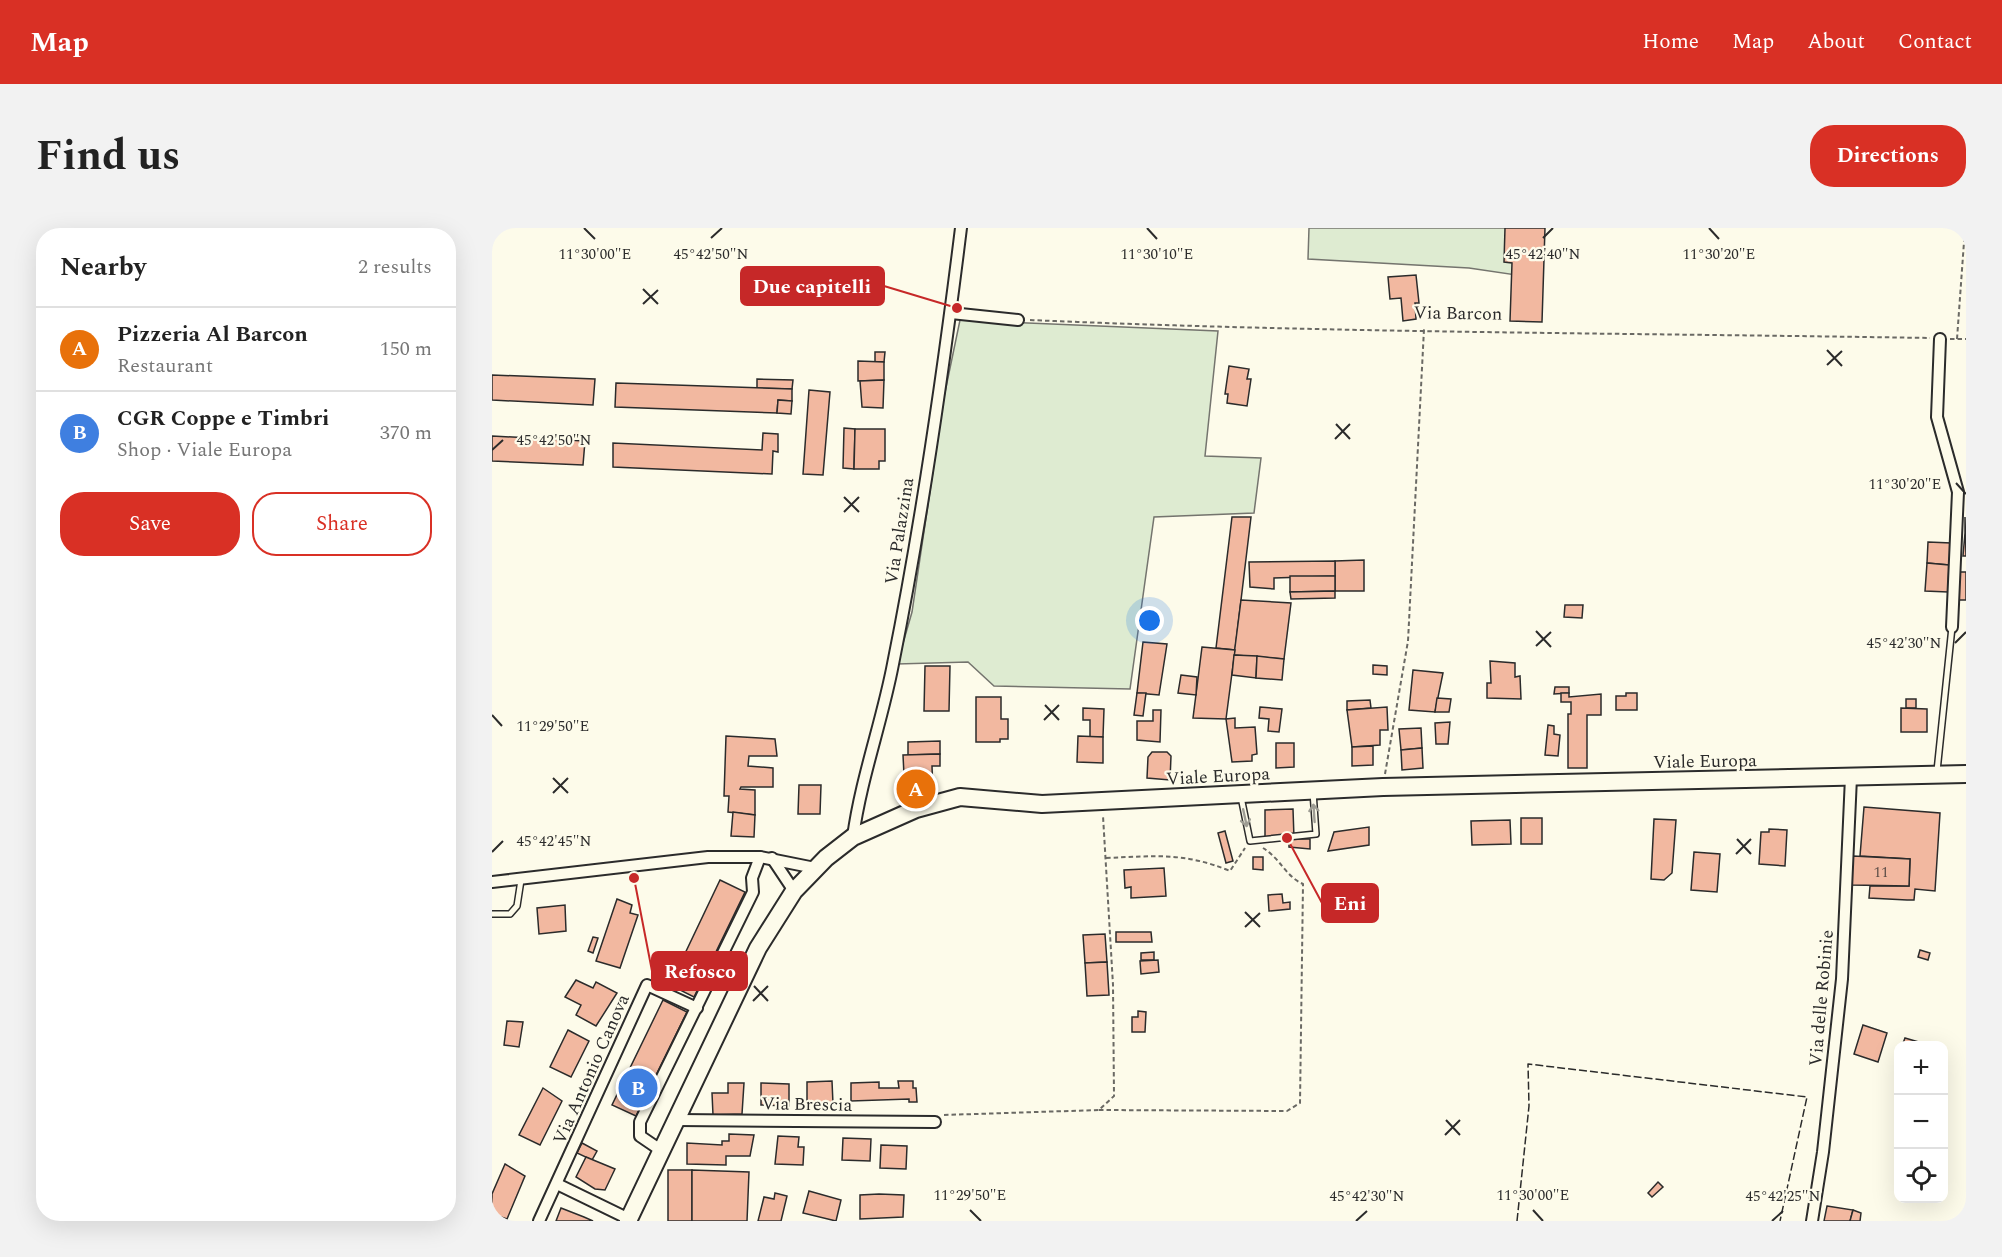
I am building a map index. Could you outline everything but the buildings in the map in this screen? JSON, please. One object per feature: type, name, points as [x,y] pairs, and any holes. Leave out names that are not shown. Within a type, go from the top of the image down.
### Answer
[{"type":"main road","name":"Viale Europa","points":[[629,1220],[758,948],[794,891],[815,868],[853,837],[916,809],[960,797],[1042,804],[1240,796],[1383,787],[1966,774]]},
{"type":"street","name":"Via Palazzina","points":[[853,837],[892,667],[912,564],[951,313],[961,228]]},
{"type":"street","points":[[951,313],[1018,320]]},
{"type":"street","points":[[1940,339],[1937,417],[1958,492],[1952,627]]},
{"type":"street","name":"Via delle Robinie","points":[[1812,1221],[1823,1152],[1842,979],[1851,777]]},
{"type":"street","points":[[492,882],[708,856],[772,858],[815,868]]},
{"type":"street","points":[[662,1151],[640,1136],[640,1122],[753,892],[752,878],[760,857]]},
{"type":"street","points":[[772,858],[794,891]]},
{"type":"street","name":"Via Antonio Canova","points":[[539,1221],[647,985],[697,1008]]},
{"type":"street","name":"Via Brescia","points":[[678,1120],[935,1122]]},
{"type":"street","points":[[557,1184],[629,1220]]},
{"type":"lane","points":[[1937,775],[1952,627]]},
{"type":"lane","points":[[1240,796],[1250,841],[1316,834],[1313,791]]},
{"type":"lane","points":[[492,914],[510,914],[517,906],[521,879]]},
{"type":"path","points":[[1957,339],[1965,228]]},
{"type":"path","name":"Via Barcon","points":[[1018,320],[1227,328],[1425,329],[1966,339]]},
{"type":"path","points":[[1383,787],[1408,641],[1425,329]]},
{"type":"path","points":[[1100,1110],[1114,1096],[1113,985],[1103,802]]},
{"type":"path","points":[[935,1122],[945,1113],[1100,1110],[1287,1111],[1300,1103],[1303,884],[1292,879],[1276,856],[1250,841],[1230,872],[1208,862],[1173,855],[1106,858]]},
{"type":"green space","points":[[1309,228],[1517,228],[1516,275],[1469,268],[1308,259]]},
{"type":"green space","points":[[960,320],[1218,331],[1205,456],[1261,458],[1254,513],[1154,517],[1130,689],[994,686],[968,662],[897,664],[912,612],[944,397]]},
{"type":"fence","points":[[1517,1221],[1529,1106],[1528,1064],[1807,1097],[1780,1221]]},
{"type":"place","name":"Due capitelli","points":[[957,308]]},
{"type":"place","name":"Pizzeria Al Barcon","points":[[916,789]]},
{"type":"place","name":"Eni","points":[[1287,838]]},
{"type":"place","name":"Refosco","points":[[634,878]]},
{"type":"place","name":"CGR Coppe e Timbri","points":[[638,1088]]}]
